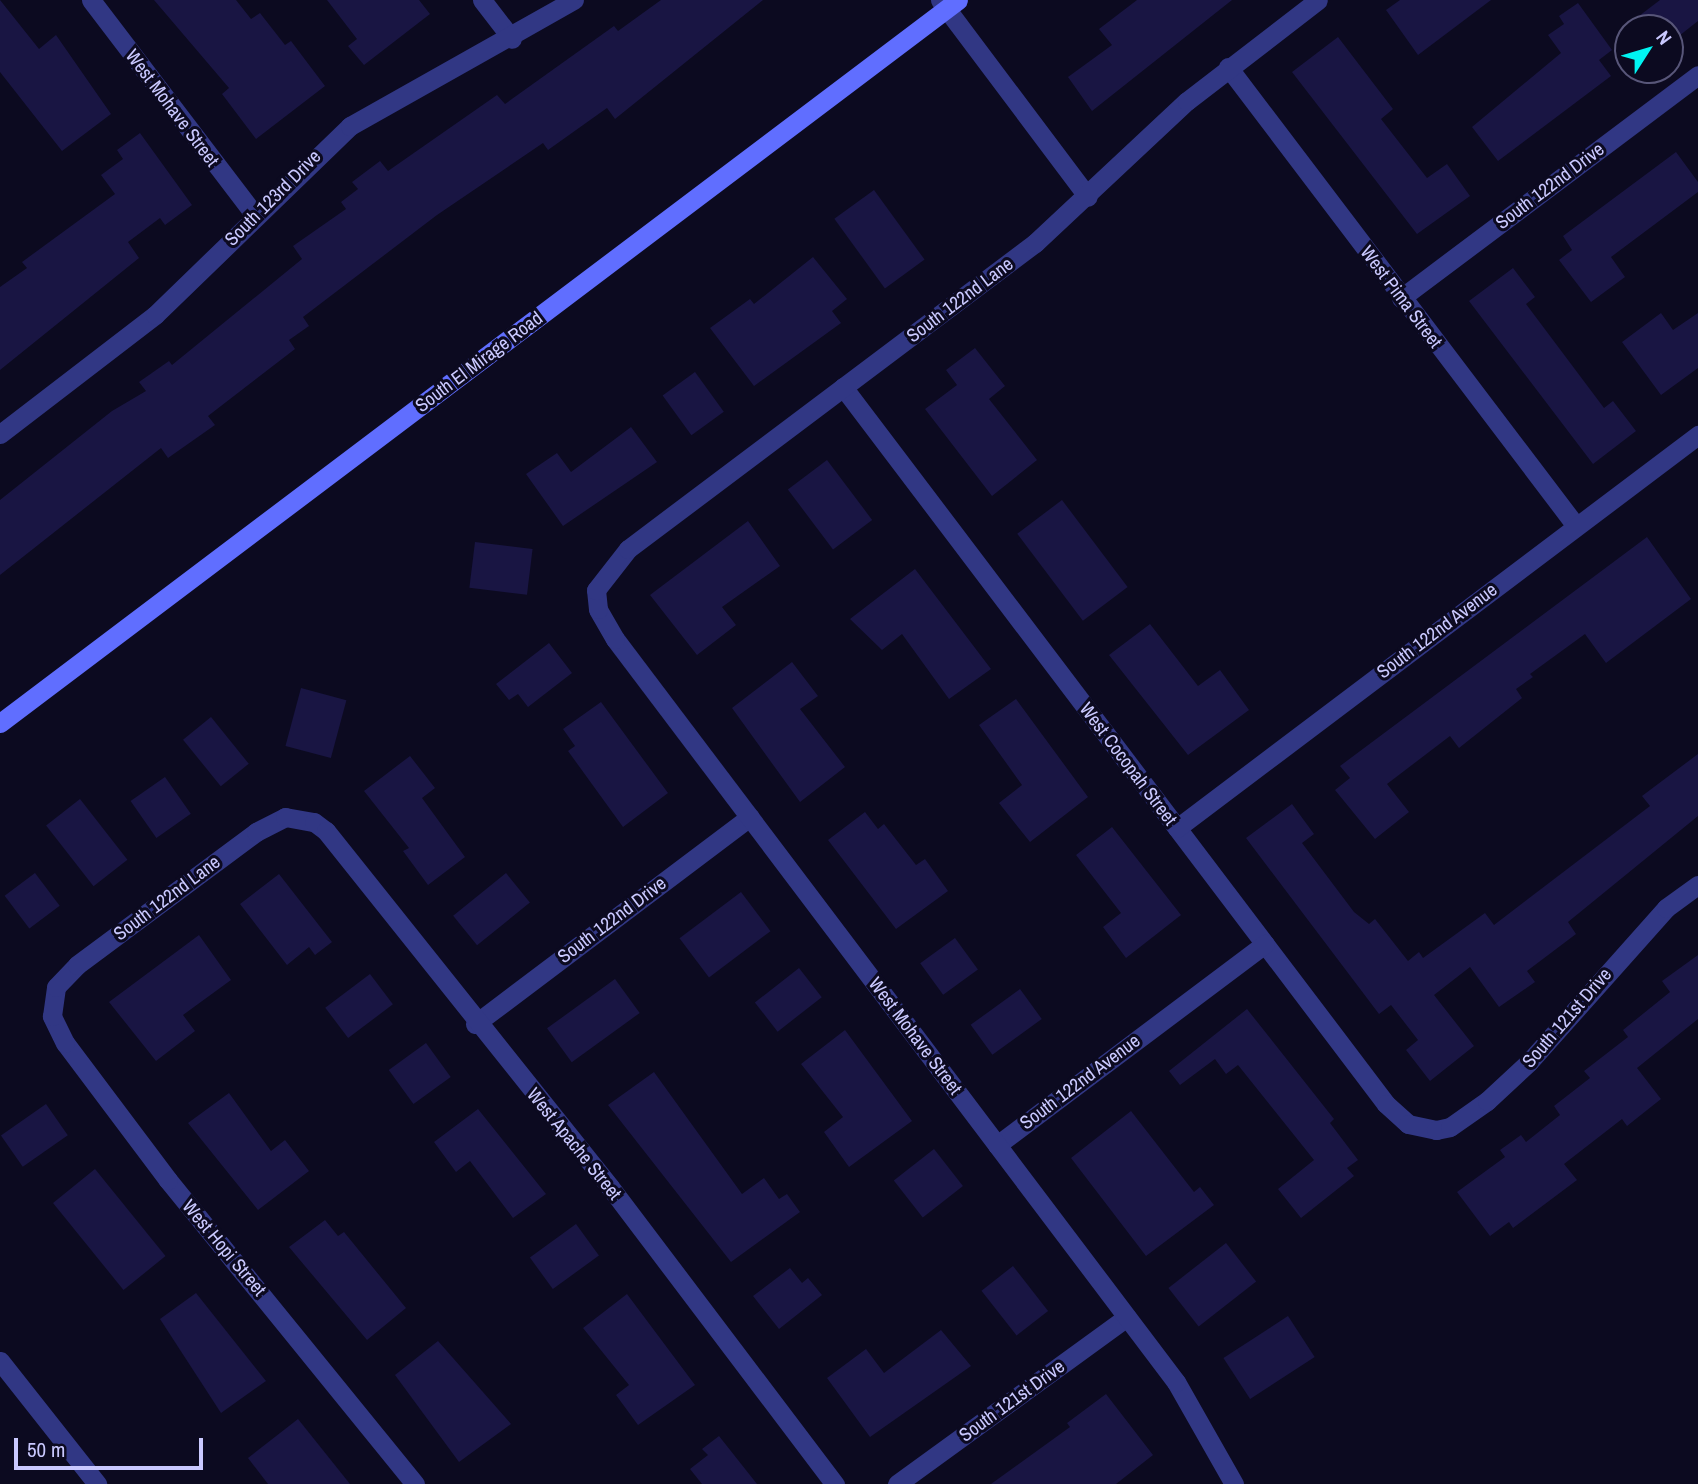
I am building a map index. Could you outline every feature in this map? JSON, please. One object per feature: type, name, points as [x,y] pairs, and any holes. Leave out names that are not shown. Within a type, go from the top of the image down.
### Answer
[{"type":"main road","name":"South El Mirage Road","points":[[0,723],[948,3]]},
{"type":"street","name":"West Mohave Street","points":[[91,0],[255,215]]},
{"type":"street","points":[[482,0],[512,40]]},
{"type":"street","name":"South 123rd Drive","points":[[0,434],[155,315],[350,125],[512,40],[574,0]]},
{"type":"street","name":"South 122nd Lane","points":[[596,590],[628,549],[1088,197],[1171,114],[1228,67],[1318,0]]},
{"type":"street","points":[[948,3],[1088,197]]},
{"type":"street","name":"West Pima Street","points":[[1228,67],[1576,526]]},
{"type":"street","name":"South 122nd Drive","points":[[1401,298],[1698,75]]},
{"type":"street","name":"West Cocopah Street","points":[[843,387],[1386,1104],[1423,1129]]},
{"type":"street","name":"South 122nd Avenue","points":[[1177,828],[1698,435]]},
{"type":"street","name":"West Mohave Street","points":[[596,590],[598,609],[610,632],[1194,1407],[1234,1484]]},
{"type":"street","name":"South 122nd Lane","points":[[51,1001],[77,965],[256,832],[285,817],[300,817]]},
{"type":"street","name":"West Apache Street","points":[[300,817],[326,831],[475,1024],[610,1187],[835,1484]]},
{"type":"street","name":"South 122nd Drive","points":[[475,1024],[750,817]]},
{"type":"street","name":"South 121st Drive","points":[[1423,1129],[1450,1127],[1502,1088],[1666,908],[1698,885]]},
{"type":"street","name":"South 122nd Avenue","points":[[997,1145],[1265,944]]},
{"type":"street","name":"West Hopi Street","points":[[51,1001],[65,1043],[168,1180],[415,1484]]},
{"type":"street","name":"South 121st Drive","points":[[897,1484],[1127,1317]]},
{"type":"street","points":[[0,1361],[97,1484]]},
{"type":"building","points":[[0,0],[39,49],[56,35],[111,114],[62,151],[0,72]]},
{"type":"building","points":[[154,0],[236,0],[251,19],[260,13],[285,45],[291,41],[325,86],[256,139],[222,94],[229,88]]},
{"type":"building","points":[[327,0],[419,0],[430,14],[364,65],[348,46],[357,39]]},
{"type":"building","points":[[661,0],[763,0],[615,119],[607,108],[548,150],[543,143],[437,215],[303,317],[309,326],[289,340],[295,349],[208,416],[215,425],[168,458],[161,448],[0,575],[0,500],[112,411],[146,391],[139,382],[169,361],[172,365],[302,259],[293,246],[346,209],[341,202],[358,189],[352,182],[380,161],[388,171],[497,95],[505,104],[614,26],[618,31]]},
{"type":"building","points":[[1137,0],[1232,0],[1092,111],[1068,77],[1112,45],[1099,29]]},
{"type":"building","points":[[1400,0],[1491,0],[1418,55],[1386,10]]},
{"type":"building","points":[[1660,0],[1698,0],[1698,21],[1684,32],[1684,14],[1642,14]]},
{"type":"building","points":[[1578,3],[1612,50],[1599,60],[1611,76],[1498,161],[1472,127],[1561,53],[1548,35],[1564,24],[1559,16]]},
{"type":"building","points":[[1338,37],[1393,109],[1381,119],[1427,178],[1447,164],[1470,196],[1417,234],[1292,72]]},
{"type":"building","points":[[140,133],[192,205],[165,225],[160,218],[128,242],[139,258],[0,370],[0,287],[27,268],[22,262],[115,194],[101,175],[123,159],[117,150]]},
{"type":"building","points":[[1676,152],[1698,182],[1698,192],[1611,257],[1625,277],[1591,302],[1559,260],[1572,250],[1563,236]]},
{"type":"building","points":[[874,190],[925,260],[885,288],[834,219]]},
{"type":"building","points":[[813,257],[847,299],[832,311],[841,323],[754,386],[710,328],[750,299],[754,304]]},
{"type":"building","points":[[1513,268],[1535,297],[1526,304],[1604,408],[1613,401],[1636,431],[1593,464],[1469,301]]},
{"type":"building","points":[[1661,313],[1673,330],[1698,313],[1698,368],[1661,395],[1622,342]]},
{"type":"building","points":[[975,348],[1005,386],[989,399],[1037,460],[992,496],[925,409],[957,385],[946,370]]},
{"type":"building","points":[[695,372],[724,412],[691,435],[663,396]]},
{"type":"building","points":[[631,427],[657,462],[563,526],[526,474],[557,453],[571,472]]},
{"type":"building","points":[[827,460],[872,520],[833,549],[788,489]]},
{"type":"building","points":[[1062,500],[1128,587],[1083,621],[1017,534]]},
{"type":"building","points":[[748,521],[780,566],[722,607],[736,625],[697,655],[650,595]]},
{"type":"building","points":[[1647,537],[1691,599],[1606,663],[1585,634],[1530,674],[1533,677],[1516,689],[1522,698],[1459,748],[1450,736],[1387,784],[1409,812],[1375,839],[1335,790],[1350,778],[1340,766]]},
{"type":"building","points":[[475,542],[533,549],[527,595],[469,588]]},
{"type":"building","points":[[915,569],[991,669],[949,699],[902,634],[882,650],[850,619]]},
{"type":"building","points":[[1150,624],[1198,686],[1220,670],[1249,710],[1188,755],[1109,655]]},
{"type":"building","points":[[549,643],[572,673],[528,707],[518,694],[509,700],[496,684]]},
{"type":"building","points":[[792,662],[818,696],[800,709],[845,767],[800,802],[732,708]]},
{"type":"building","points":[[301,688],[346,700],[331,758],[285,746]]},
{"type":"building","points":[[1016,699],[1088,797],[1030,842],[999,803],[1022,785],[979,725]]},
{"type":"building","points":[[601,702],[668,793],[623,827],[568,751],[575,746],[563,729]]},
{"type":"building","points":[[211,717],[249,764],[221,786],[183,740]]},
{"type":"building","points":[[1698,754],[1698,816],[1568,922],[1576,934],[1527,971],[1535,982],[1499,1007],[1470,967],[1434,995],[1474,1046],[1430,1081],[1406,1050],[1418,1040],[1391,1005],[1379,1014],[1246,838],[1292,804],[1314,834],[1302,843],[1354,912],[1369,924],[1375,919],[1408,961],[1419,952],[1423,958],[1485,913],[1494,925],[1650,806],[1642,796]]},
{"type":"building","points":[[410,756],[435,788],[422,798],[465,857],[428,885],[403,851],[409,848],[364,791]]},
{"type":"building","points":[[165,777],[191,814],[156,838],[131,801]]},
{"type":"building","points":[[80,799],[127,860],[94,886],[46,825]]},
{"type":"building","points":[[865,812],[878,829],[884,824],[916,865],[925,859],[948,891],[896,929],[828,840]]},
{"type":"building","points":[[1112,827],[1181,915],[1126,958],[1103,927],[1121,913],[1076,855]]},
{"type":"building","points":[[35,873],[60,906],[29,929],[5,896]]},
{"type":"building","points":[[506,873],[530,903],[477,945],[453,916]]},
{"type":"building","points":[[279,874],[332,942],[315,955],[309,947],[287,965],[240,904]]},
{"type":"building","points":[[741,892],[770,931],[709,977],[680,938]]},
{"type":"building","points":[[199,935],[231,980],[183,1015],[195,1031],[156,1061],[109,1002]]},
{"type":"building","points":[[955,938],[978,970],[943,995],[920,963]]},
{"type":"building","points":[[1698,955],[1698,1019],[1637,1068],[1661,1099],[1627,1126],[1622,1119],[1564,1164],[1577,1180],[1513,1228],[1509,1222],[1490,1236],[1457,1192],[1505,1157],[1500,1150],[1521,1135],[1526,1142],[1560,1115],[1554,1106],[1590,1078],[1584,1071],[1628,1037],[1623,1030],[1670,992],[1662,981]]},
{"type":"building","points":[[799,968],[822,997],[778,1032],[755,1002]]},
{"type":"building","points":[[370,974],[393,1004],[348,1038],[325,1008]]},
{"type":"building","points":[[615,979],[640,1013],[572,1062],[547,1028]]},
{"type":"building","points":[[1020,989],[1042,1019],[992,1055],[971,1025]]},
{"type":"building","points":[[1247,1009],[1334,1119],[1330,1123],[1358,1160],[1347,1168],[1354,1176],[1301,1218],[1278,1189],[1314,1160],[1238,1065],[1226,1074],[1215,1059],[1180,1085],[1169,1071]]},
{"type":"building","points":[[845,1030],[912,1121],[849,1167],[824,1132],[843,1117],[801,1064]]},
{"type":"building","points":[[426,1043],[451,1077],[413,1104],[389,1070]]},
{"type":"building","points":[[654,1072],[742,1194],[764,1178],[779,1199],[787,1194],[800,1212],[731,1262],[608,1105]]},
{"type":"building","points":[[229,1093],[271,1151],[285,1140],[309,1171],[258,1210],[188,1123]]},
{"type":"building","points":[[46,1104],[68,1135],[23,1167],[1,1136]]},
{"type":"building","points":[[478,1109],[546,1194],[513,1218],[470,1161],[456,1172],[434,1142]]},
{"type":"building","points":[[1131,1111],[1194,1192],[1200,1187],[1214,1205],[1146,1256],[1071,1158]]},
{"type":"building","points":[[934,1149],[963,1186],[923,1217],[894,1180]]},
{"type":"building","points":[[95,1169],[165,1256],[124,1290],[53,1203]]},
{"type":"building","points":[[325,1220],[338,1236],[344,1232],[406,1308],[367,1340],[289,1247]]},
{"type":"building","points":[[576,1224],[599,1256],[553,1289],[530,1258]]},
{"type":"building","points":[[1226,1243],[1256,1282],[1199,1327],[1168,1288]]},
{"type":"building","points":[[1013,1266],[1048,1311],[1017,1336],[981,1291]]},
{"type":"building","points":[[790,1268],[802,1283],[808,1278],[822,1295],[779,1329],[753,1296]]},
{"type":"building","points":[[196,1293],[266,1381],[221,1413],[160,1319]]},
{"type":"building","points":[[627,1294],[695,1385],[638,1425],[616,1395],[629,1385],[583,1328]]},
{"type":"building","points":[[1288,1316],[1315,1357],[1250,1399],[1223,1358]]},
{"type":"building","points":[[941,1330],[971,1366],[870,1437],[827,1378],[866,1349],[884,1373]]},
{"type":"building","points":[[438,1341],[511,1424],[459,1462],[395,1375]]},
{"type":"building","points":[[1106,1394],[1153,1455],[1116,1484],[991,1484],[1070,1427],[1067,1423]]},
{"type":"building","points":[[298,1419],[350,1484],[268,1484],[248,1458]]},
{"type":"building","points":[[719,1436],[757,1484],[702,1484],[690,1469],[708,1455],[702,1449]]}]
